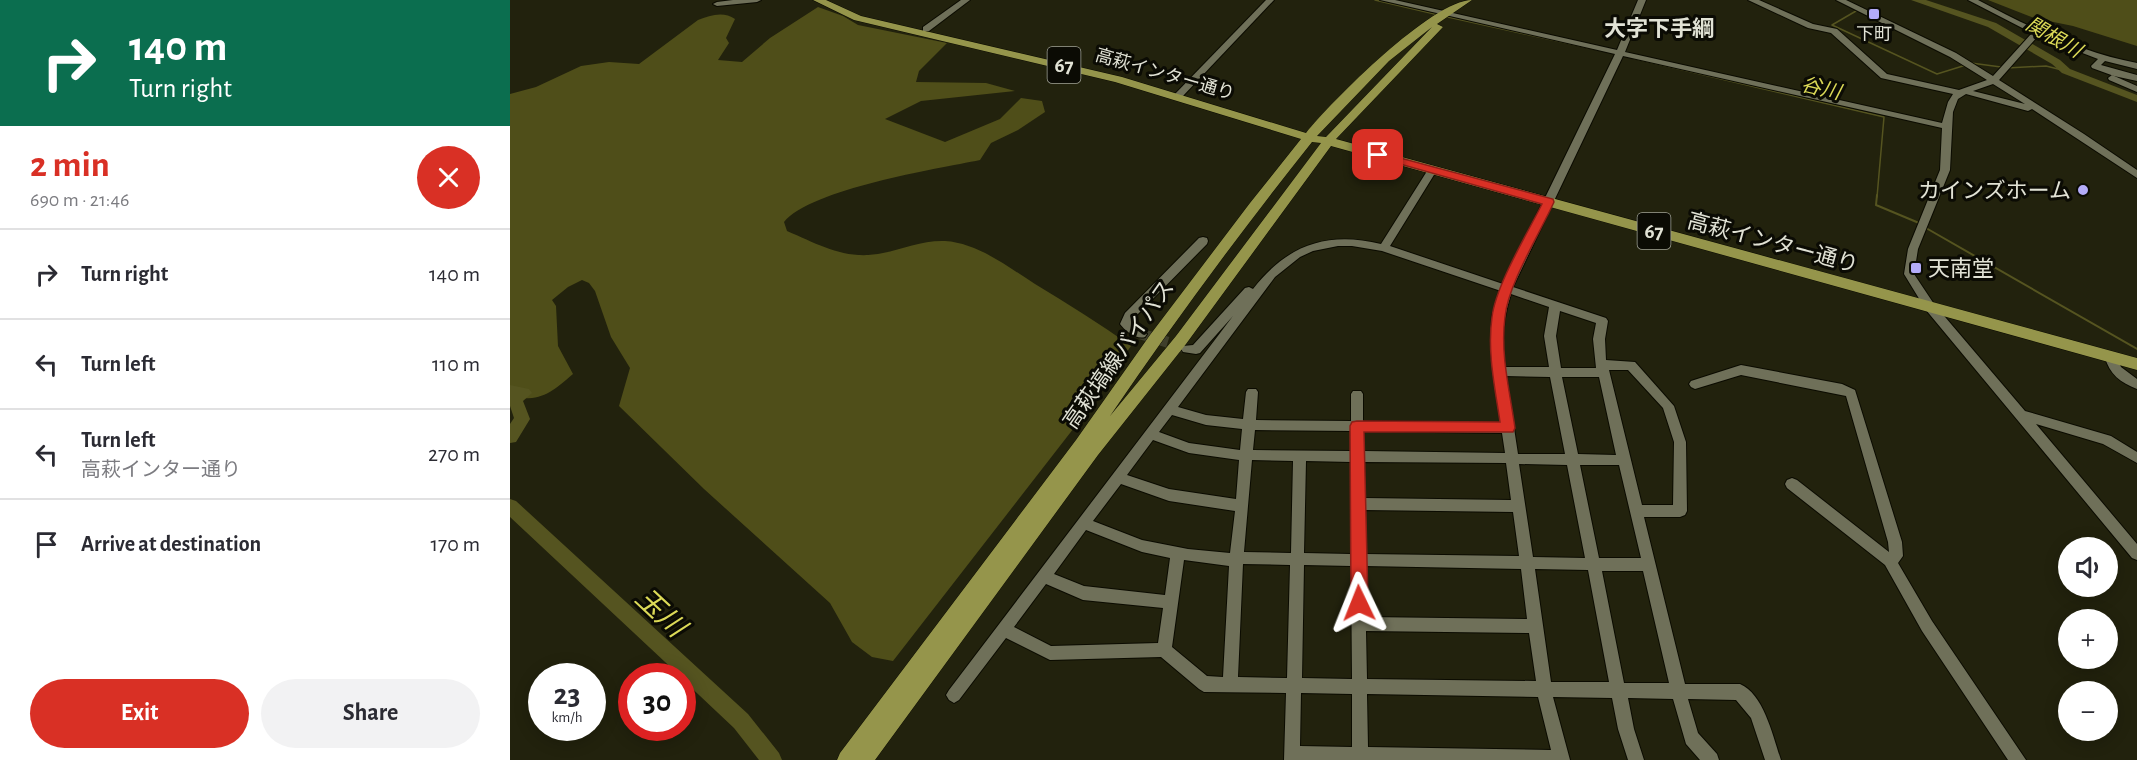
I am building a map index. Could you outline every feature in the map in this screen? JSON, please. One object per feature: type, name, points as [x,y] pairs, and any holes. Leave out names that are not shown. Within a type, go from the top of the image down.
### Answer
[{"type":"main road","name":"高萩インター通り","points":[[818,0],[858,18],[1180,94]]},
{"type":"main road","name":"高萩インター通り","points":[[829,0],[862,14],[1076,63],[1328,141],[2137,364]]},
{"type":"main road","name":"高萩塙線バイパス","points":[[863,760],[918,676],[1082,446],[1155,339],[1254,206],[1343,99],[1385,59],[1463,3]]},
{"type":"main road","name":"高萩塙線バイパス","points":[[847,760],[918,676],[1092,450],[1181,340],[1328,141],[1354,110],[1447,14]]},
{"type":"street","points":[[717,4],[757,0]]},
{"type":"street","points":[[926,29],[966,0]]},
{"type":"street","points":[[1180,94],[1270,0]]},
{"type":"street","points":[[1384,0],[1945,126]]},
{"type":"street","points":[[1300,456],[1292,757],[1360,755],[1562,759],[1552,728],[1545,689],[1500,371],[1496,328],[1507,290],[1620,53],[1642,0]]},
{"type":"street","points":[[1752,0],[1811,26],[1834,31],[1884,76],[2042,111]]},
{"type":"street","points":[[1840,0],[1928,42],[1993,80],[2137,175]]},
{"type":"street","points":[[1972,0],[2036,34],[2103,59],[2137,66]]},
{"type":"street","points":[[2036,34],[1993,80],[1963,92],[1952,100],[1945,126],[1946,162],[1910,262],[1909,274],[1930,307],[2137,554]]},
{"type":"street","points":[[2103,59],[2095,66],[2137,78]]},
{"type":"street","points":[[2112,72],[2108,76],[2137,89]]},
{"type":"street","points":[[1384,248],[1432,170]]},
{"type":"street","points":[[1141,334],[1125,324],[1129,316],[1203,241]]},
{"type":"street","points":[[954,695],[1276,269],[1299,252],[1339,242],[1366,243],[1602,321],[1599,339],[1603,369],[1679,691],[1692,738],[1711,760]]},
{"type":"street","points":[[1187,349],[1196,350],[1250,290],[1258,291]]},
{"type":"street","points":[[1555,306],[1551,336],[1555,372],[1629,745],[1636,760]]},
{"type":"street","points":[[2111,357],[2113,367],[2120,375],[2137,384]]},
{"type":"street","points":[[1500,371],[1555,372],[1631,365],[1667,404],[1680,442],[1680,511],[1637,511]]},
{"type":"street","points":[[1695,384],[1741,370],[1842,388],[1851,393],[1895,542],[1896,556],[1890,561]]},
{"type":"street","points":[[1230,685],[1237,559],[1252,392]]},
{"type":"street","points":[[1357,394],[1360,755]]},
{"type":"street","points":[[1169,409],[1206,420],[1250,425],[1508,428]]},
{"type":"street","points":[[2021,415],[2107,440],[2137,458]]},
{"type":"street","points":[[1150,434],[1189,447],[1247,455],[1625,460]]},
{"type":"street","points":[[1118,477],[1169,495],[1243,506]]},
{"type":"street","points":[[1792,484],[1890,561],[1927,626],[2018,760]]},
{"type":"street","points":[[1358,504],[1519,506]]},
{"type":"street","points":[[1083,523],[1142,546],[1178,554],[1237,559],[1650,565]]},
{"type":"street","points":[[1164,650],[1178,554]]},
{"type":"street","points":[[1043,576],[1083,593],[1171,602]]},
{"type":"street","points":[[1360,624],[1536,626]]},
{"type":"street","points":[[1004,628],[1050,653],[1164,650],[1204,684],[1740,692],[1756,713],[1773,760]]},
{"type":"shaded area","points":[[1988,0],[2137,0],[2137,46],[2073,26],[2034,18]]},
{"type":"shaded area","points":[[818,7],[843,16],[858,25],[947,43],[919,71],[916,82],[986,83],[1015,91],[921,101],[885,119],[945,142],[1000,119],[1021,98],[1042,101],[1045,112],[1018,130],[991,143],[980,160],[846,190],[798,210],[784,222],[787,231],[822,246],[857,255],[883,253],[937,241],[969,246],[1003,263],[1131,346],[1077,424],[893,661],[872,657],[852,642],[830,603],[704,489],[619,406],[630,368],[611,337],[595,291],[589,283],[582,280],[568,287],[552,300],[556,306],[558,346],[573,374],[552,391],[538,397],[510,397],[510,94],[536,87],[581,66],[609,62],[639,64],[698,20],[717,15],[726,15],[735,19],[726,38],[729,43],[718,60],[742,62],[770,38]]},
{"type":"waterway","name":"谷川","points":[[1375,0],[1439,15]]},
{"type":"waterway","name":"関根川","points":[[1916,0],[1992,25],[2056,62],[2066,71],[2137,99]]},
{"type":"waterway","points":[[1856,11],[1832,25],[1937,74],[1966,65]]},
{"type":"waterway","name":"谷川","points":[[1448,17],[1603,51]]},
{"type":"waterway","name":"谷川","points":[[1632,58],[1884,117],[1877,197]]},
{"type":"waterway","points":[[1971,63],[2001,67]]},
{"type":"waterway","points":[[2007,68],[2046,66],[2066,71]]},
{"type":"waterway","name":"谷川","points":[[1877,195],[1876,205],[1919,223]]},
{"type":"waterway","name":"谷川","points":[[1926,228],[2137,349]]},
{"type":"waterway","name":"玉川","points":[[510,391],[524,393],[515,398],[522,419],[510,437]]},
{"type":"waterway","name":"玉川","points":[[510,506],[741,721],[772,760]]},
{"type":"tunnel","points":[[1141,334],[1186,348]]},
{"type":"place","name":"下町","points":[[1874,14]]},
{"type":"place","name":"カインズホーム","points":[[2083,190]]},
{"type":"place","name":"天南堂","points":[[1916,268]]},
{"type":"district","name":"大字下手綱","points":[[1659,28]]},
{"type":"route","points":[[1359,603],[1357,426],[1508,428],[1497,353],[1498,315],[1509,283],[1549,202],[1378,155]]}]
